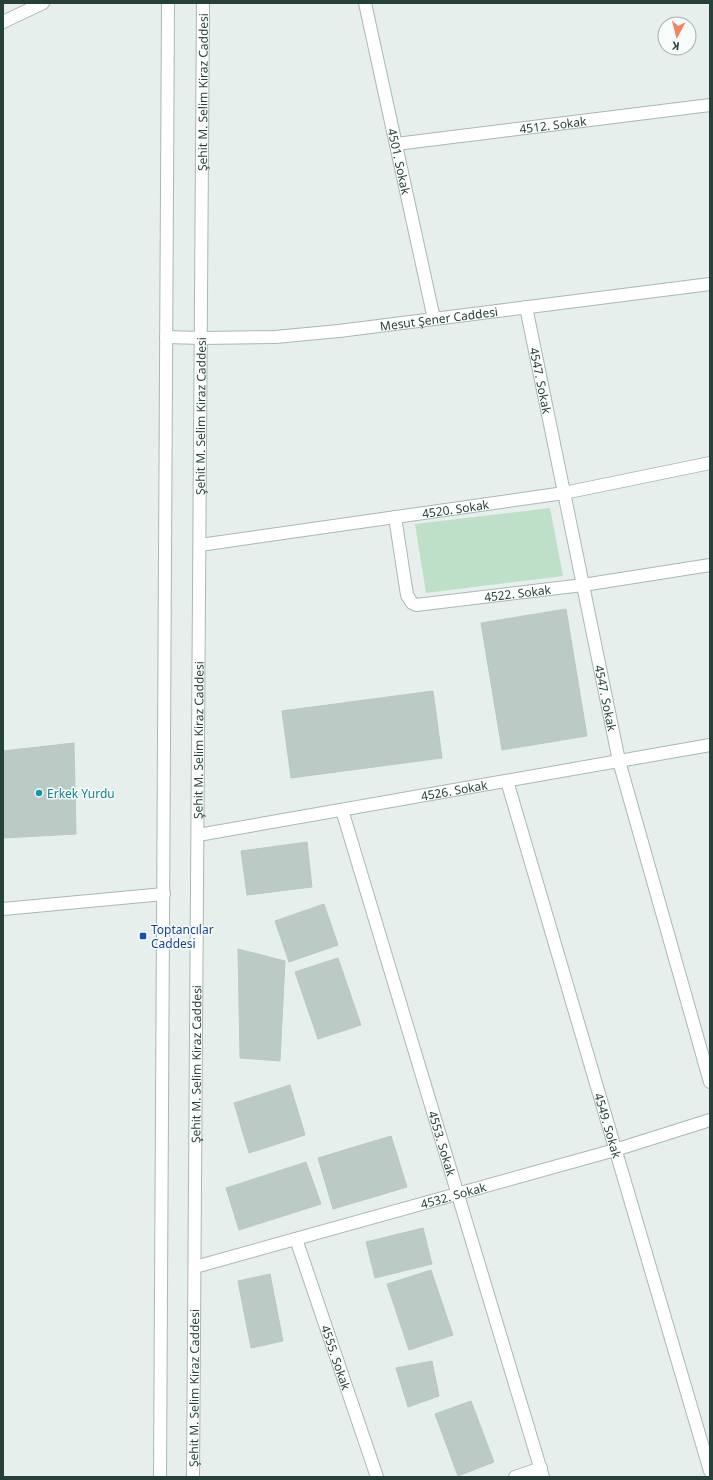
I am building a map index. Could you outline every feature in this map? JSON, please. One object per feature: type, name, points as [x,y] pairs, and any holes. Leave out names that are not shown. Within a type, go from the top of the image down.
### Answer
[{"type":"street","points":[[3,22],[43,3]]},
{"type":"street","points":[[160,1477],[168,3]]},
{"type":"street","name":"Şehit M. Selim Kiraz Caddesi","points":[[193,1477],[203,3]]},
{"type":"street","name":"4501. Sokak","points":[[365,3],[434,319]]},
{"type":"street","name":"4512. Sokak","points":[[396,144],[710,105]]},
{"type":"street","name":"Mesut Şener Caddesi","points":[[166,337],[201,338],[275,336],[339,331],[710,284]]},
{"type":"street","name":"4547. Sokak","points":[[526,307],[619,761],[710,1082]]},
{"type":"street","name":"4520. Sokak","points":[[200,545],[564,493],[710,464]]},
{"type":"street","name":"4522. Sokak","points":[[395,517],[407,595],[412,603],[421,605],[583,585],[710,565]]},
{"type":"street","name":"4526. Sokak","points":[[198,835],[710,745]]},
{"type":"street","name":"4549. Sokak","points":[[507,781],[710,1471]]},
{"type":"street","name":"4553. Sokak","points":[[342,810],[542,1473]]},
{"type":"street","points":[[3,909],[164,894]]},
{"type":"street","name":"4532. Sokak","points":[[195,1267],[615,1150],[710,1120]]},
{"type":"street","name":"4555. Sokak","points":[[296,1239],[377,1477]]},
{"type":"street","points":[[515,1477],[542,1473]]},
{"type":"green space","points":[[550,508],[563,576],[426,593],[415,524]]},
{"type":"building","points":[[566,609],[587,736],[502,750],[481,623]]},
{"type":"building","points":[[433,691],[442,758],[291,778],[282,711]]},
{"type":"building","name":"Erkek Yurdu","points":[[74,743],[76,834],[3,838],[3,751]]},
{"type":"building","points":[[307,842],[312,887],[247,895],[241,851]]},
{"type":"building","points":[[324,904],[338,945],[289,962],[275,921]]},
{"type":"building","points":[[238,949],[285,961],[280,1061],[240,1058]]},
{"type":"building","points":[[338,958],[361,1025],[318,1039],[295,972]]},
{"type":"building","points":[[290,1085],[305,1135],[249,1153],[234,1103]]},
{"type":"building","points":[[391,1136],[407,1187],[333,1209],[318,1158]]},
{"type":"building","points":[[306,1162],[321,1204],[239,1230],[226,1188]]},
{"type":"building","points":[[423,1228],[432,1264],[375,1278],[366,1242]]},
{"type":"building","points":[[431,1270],[453,1335],[409,1350],[387,1284]]},
{"type":"building","points":[[270,1274],[283,1341],[251,1348],[238,1281]]},
{"type":"building","points":[[432,1361],[439,1396],[408,1407],[396,1368]]},
{"type":"building","points":[[471,1401],[494,1462],[458,1476],[435,1414]]},
{"type":"place","name":"Erkek Yurdu","points":[[39,793]]},
{"type":"place","name":"Toptancılar Caddesi","points":[[143,936]]}]
